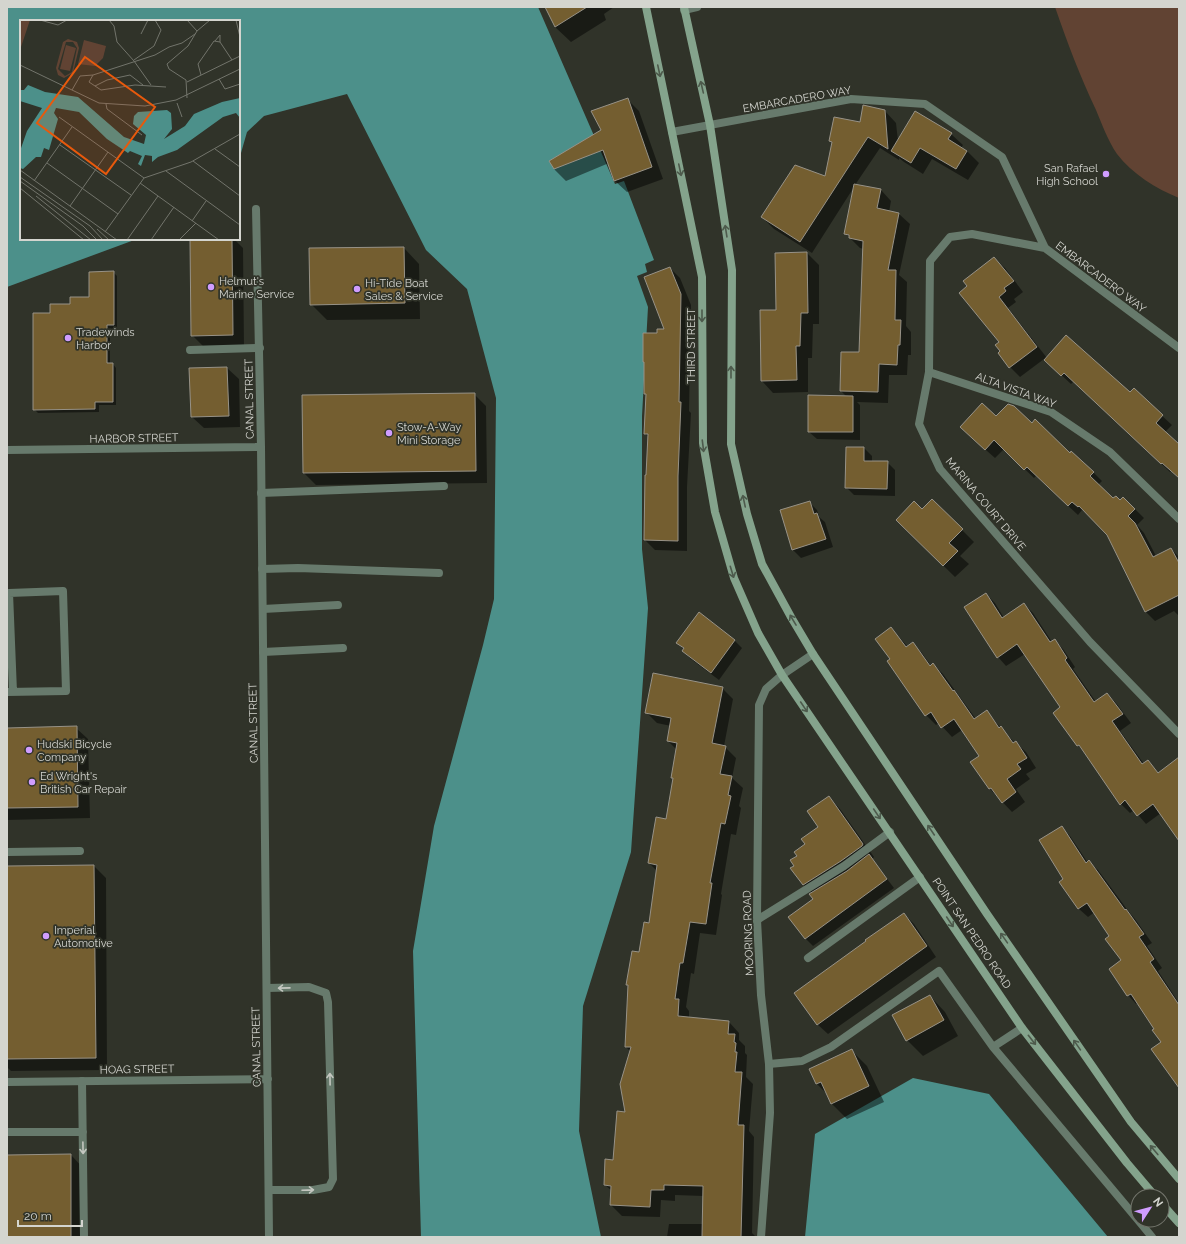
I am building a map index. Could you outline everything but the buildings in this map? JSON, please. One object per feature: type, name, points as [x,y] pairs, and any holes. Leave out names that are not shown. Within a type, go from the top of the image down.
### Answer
[{"type":"main road","name":"THIRD STREET","points":[[646,7],[702,277],[703,443],[716,512],[734,578],[758,632],[782,675]]},
{"type":"main road","points":[[684,8],[710,125],[732,270],[731,444],[747,514],[762,564],[813,654],[987,914],[1131,1122],[1179,1179]]},
{"type":"main road","name":"POINT SAN PEDRO ROAD","points":[[782,675],[1022,1028],[1148,1188]]},
{"type":"main road","points":[[1170,1213],[1179,1224]]},
{"type":"street","points":[[684,8],[697,7]]},
{"type":"street","name":"EMBARCADERO WAY","points":[[672,132],[851,99],[925,104],[1002,157],[1045,248],[1179,348]]},
{"type":"street","name":"CANAL STREET","points":[[256,209],[260,348],[269,1237]]},
{"type":"street","name":"MARINA COURT DRIVE","points":[[1045,248],[972,234],[950,237],[930,262],[929,372],[919,424],[940,469],[1090,642],[1179,734]]},
{"type":"street","points":[[190,350],[260,348]]},
{"type":"street","name":"ALTA VISTA WAY","points":[[929,372],[1051,412],[1110,452],[1179,519]]},
{"type":"street","name":"HARBOR STREET","points":[[7,450],[261,447]]},
{"type":"street","points":[[261,493],[444,486]]},
{"type":"street","points":[[262,569],[298,568],[440,573]]},
{"type":"street","points":[[63,591],[66,691],[10,692],[9,594],[63,591]]},
{"type":"street","points":[[263,609],[338,605]]},
{"type":"street","points":[[263,652],[343,648]]},
{"type":"street","name":"MOORING ROAD","points":[[761,1237],[770,1113],[769,1064],[761,995],[756,920],[759,705],[766,689],[782,675],[813,654]]},
{"type":"street","points":[[756,920],[844,866],[890,832]]},
{"type":"street","points":[[7,852],[80,851]]},
{"type":"street","points":[[808,958],[920,877]]},
{"type":"street","points":[[769,1064],[802,1061],[832,1047],[939,971],[994,1047],[1130,1210]]},
{"type":"street","points":[[267,988],[309,987],[326,993],[328,1002],[333,1179],[329,1187],[313,1190],[269,1190]]},
{"type":"street","points":[[994,1047],[1022,1028]]},
{"type":"street","name":"HOAG STREET","points":[[7,1082],[268,1079]]},
{"type":"street","points":[[82,1081],[84,1237]]},
{"type":"street","points":[[7,1132],[83,1132]]},
{"type":"street","points":[[1145,1228],[1152,1237]]},
{"type":"shaded area","points":[[1055,7],[1179,7],[1179,198],[1145,180],[1130,168],[1117,154],[1108,138],[1085,84]]},
{"type":"water","points":[[7,7],[538,7],[615,184],[624,181],[654,260],[645,264],[647,272],[637,276],[648,307],[642,416],[642,549],[648,608],[631,852],[583,1006],[579,1131],[601,1237],[421,1237],[413,951],[434,826],[494,599],[496,398],[467,289],[426,250],[347,94],[264,116],[247,132],[240,156],[240,20],[20,20],[20,240],[134,240],[7,287]]},
{"type":"water","points":[[913,1078],[989,1094],[1108,1237],[805,1237],[815,1134]]},
{"type":"place","name":"San Rafael High School","points":[[1106,174]]},
{"type":"place","name":"Helmut's Marine Service","points":[[211,287]]},
{"type":"place","name":"Hi-Tide Boat Sales & Service","points":[[357,289]]},
{"type":"place","name":"Tradewinds Harbor","points":[[68,338]]},
{"type":"place","name":"Stow-A-Way Mini Storage","points":[[389,433]]},
{"type":"place","name":"Hudski Bicycle Company","points":[[29,750]]},
{"type":"place","name":"Ed Wright's British Car Repair","points":[[32,782]]},
{"type":"place","name":"Imperial Automotive","points":[[46,936]]}]
